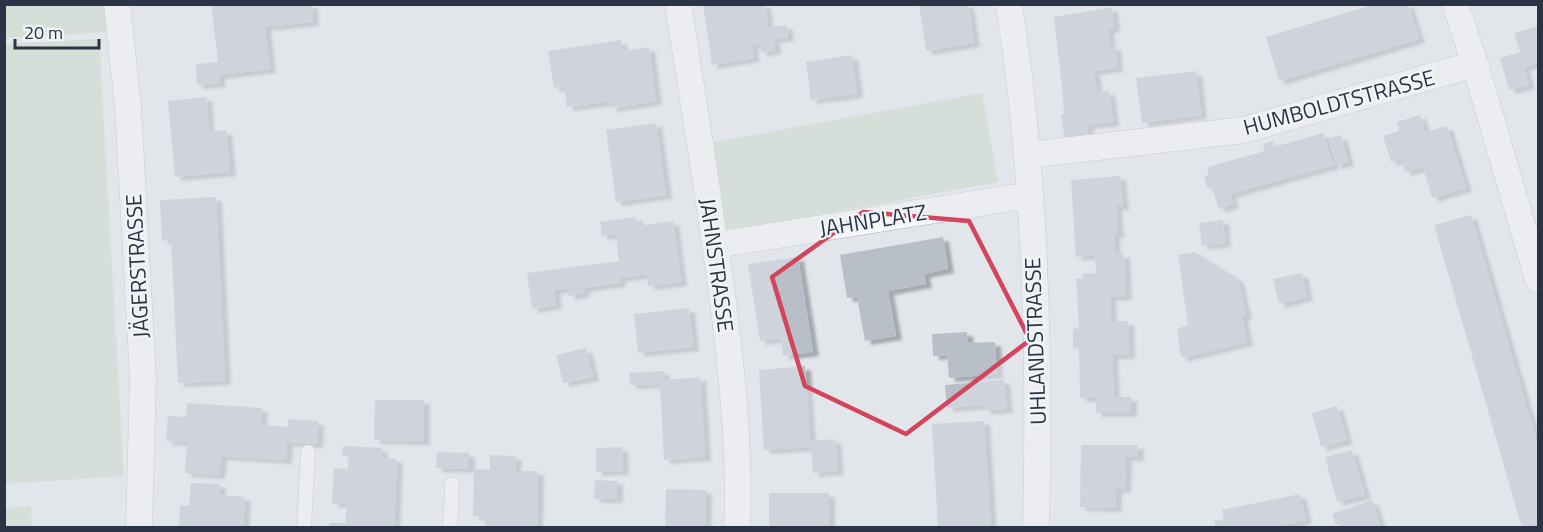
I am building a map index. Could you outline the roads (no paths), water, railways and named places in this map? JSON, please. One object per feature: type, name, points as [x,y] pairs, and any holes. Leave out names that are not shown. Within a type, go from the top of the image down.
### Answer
[{"type":"street","name":"JÄGERSTRASSE","points":[[117,4],[128,107],[143,378],[139,528]]},
{"type":"street","name":"JAHNSTRASSE","points":[[678,4],[716,245],[732,374],[738,488],[737,528]]},
{"type":"street","name":"UHLANDSTRASSE","points":[[1009,4],[1028,155],[1039,424],[1036,528]]},
{"type":"street","points":[[1460,6],[1539,279]]},
{"type":"street","name":"HUMBOLDTSTRASSE","points":[[1028,155],[1244,130],[1475,64]]},
{"type":"street","name":"JAHNPLATZ","points":[[716,245],[1030,195]]},
{"type":"lane","points":[[304,528],[308,452]]},
{"type":"lane","points":[[450,528],[452,484]]}]
